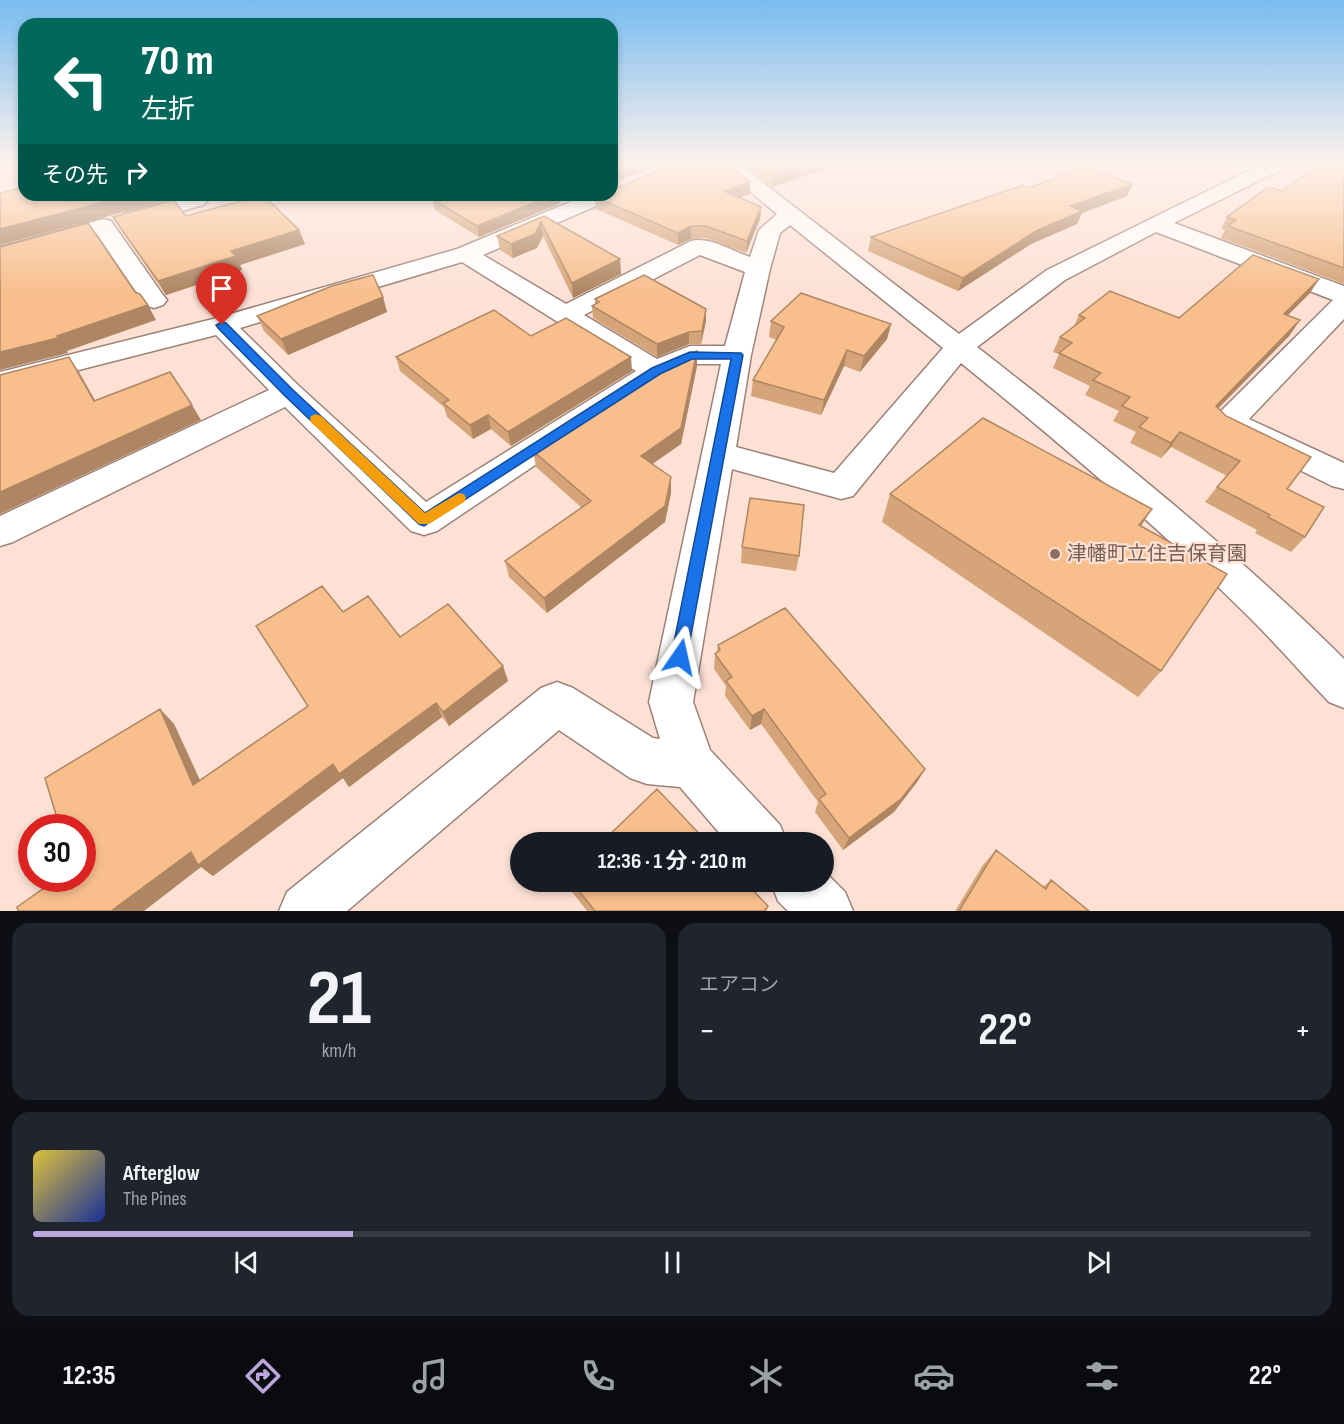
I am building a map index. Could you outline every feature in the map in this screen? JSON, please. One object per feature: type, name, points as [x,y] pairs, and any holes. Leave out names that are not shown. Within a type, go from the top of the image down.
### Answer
[{"type":"street","points":[[0,254],[175,207]]},
{"type":"street","points":[[0,381],[222,325],[465,254],[578,207]]},
{"type":"street","points":[[780,207],[1159,511],[1253,596],[1344,688]]},
{"type":"street","points":[[718,453],[841,487],[958,348],[1056,275],[1191,207]]},
{"type":"street","points":[[752,832],[692,765],[671,702],[737,355],[758,269],[770,230],[790,215]]},
{"type":"street","points":[[1155,224],[1344,295]]},
{"type":"street","points":[[103,226],[154,300]]},
{"type":"street","points":[[565,315],[699,246],[758,269]]},
{"type":"street","points":[[465,254],[656,371]]},
{"type":"street","points":[[1344,304],[1228,422],[1344,477]]},
{"type":"street","points":[[222,325],[288,393],[424,520],[656,371],[690,355],[737,355]]},
{"type":"street","points":[[0,532],[288,393]]},
{"type":"street","points":[[306,911],[557,703],[648,761],[692,765]]},
{"type":"street","points":[[807,892],[826,911]]},
{"type":"building","points":[[0,207],[87,207],[0,229]]},
{"type":"building","points":[[151,207],[179,207],[186,216],[221,207],[275,207],[299,230],[231,251],[236,256],[158,281],[113,217]]},
{"type":"building","points":[[445,207],[524,207],[477,226]]},
{"type":"building","points":[[617,207],[761,207],[747,241],[706,226],[691,226],[678,233]]},
{"type":"building","points":[[960,207],[1071,207],[1082,211],[1036,231],[963,278],[871,237]]},
{"type":"building","points":[[1241,207],[1344,207],[1344,268],[1228,226],[1236,220],[1227,217]]},
{"type":"building","points":[[544,216],[620,259],[572,283],[541,222],[535,234],[511,244],[497,236]]},
{"type":"building","points":[[88,223],[135,292],[140,294],[148,305],[57,336],[58,338],[0,352],[0,247]]},
{"type":"building","points":[[1253,255],[1319,279],[1284,314],[1300,320],[1216,406],[1226,416],[1311,457],[1287,489],[1324,507],[1305,537],[1268,517],[1270,515],[1217,487],[1240,461],[1180,432],[1171,443],[1139,427],[1148,418],[1122,406],[1130,397],[1093,380],[1101,373],[1059,353],[1072,343],[1060,337],[1085,318],[1079,315],[1110,291],[1179,318]]},
{"type":"building","points":[[373,275],[383,297],[281,339],[257,316],[332,286]]},
{"type":"building","points":[[644,275],[706,309],[702,331],[689,332],[657,344],[592,306],[599,302],[595,299]]},
{"type":"building","points":[[801,293],[891,324],[864,356],[847,350],[824,400],[753,380],[784,327],[771,321]]},
{"type":"building","points":[[494,310],[531,336],[566,318],[631,357],[508,432],[488,415],[470,425],[443,403],[449,400],[396,357]]},
{"type":"building","points":[[697,351],[681,428],[641,456],[671,477],[665,506],[544,598],[505,561],[591,501],[533,451],[667,363]]},
{"type":"building","points":[[69,357],[94,401],[170,372],[192,405],[0,492],[0,375]]},
{"type":"building","points":[[983,418],[1152,509],[1139,525],[1227,574],[1161,671],[890,494]]},
{"type":"building","points":[[750,498],[804,505],[799,556],[742,547]]},
{"type":"building","points":[[322,586],[343,612],[368,596],[400,637],[448,604],[503,666],[443,712],[436,703],[339,774],[333,764],[198,865],[191,852],[111,911],[18,911],[17,907],[38,892],[96,892],[96,814],[56,814],[45,778],[160,709],[193,785],[308,706],[256,626]]},
{"type":"building","points":[[785,608],[925,769],[901,799],[849,838],[819,799],[826,794],[764,709],[752,716],[726,681],[732,677],[715,654],[720,650],[718,645]]},
{"type":"building","points":[[657,789],[698,832],[612,832]]},
{"type":"building","points":[[996,850],[1046,889],[1051,880],[1089,911],[959,911]]},
{"type":"building","points":[[580,892],[755,892],[768,906],[764,911],[595,911]]},
{"type":"slow traffic","points":[[316,419],[424,520],[459,498]]},
{"type":"place","name":"津幡町立住吉保育園","points":[[1055,554]]},
{"type":"route","points":[[222,325],[288,393],[424,520],[656,371],[690,355],[737,355],[680,657]]}]
